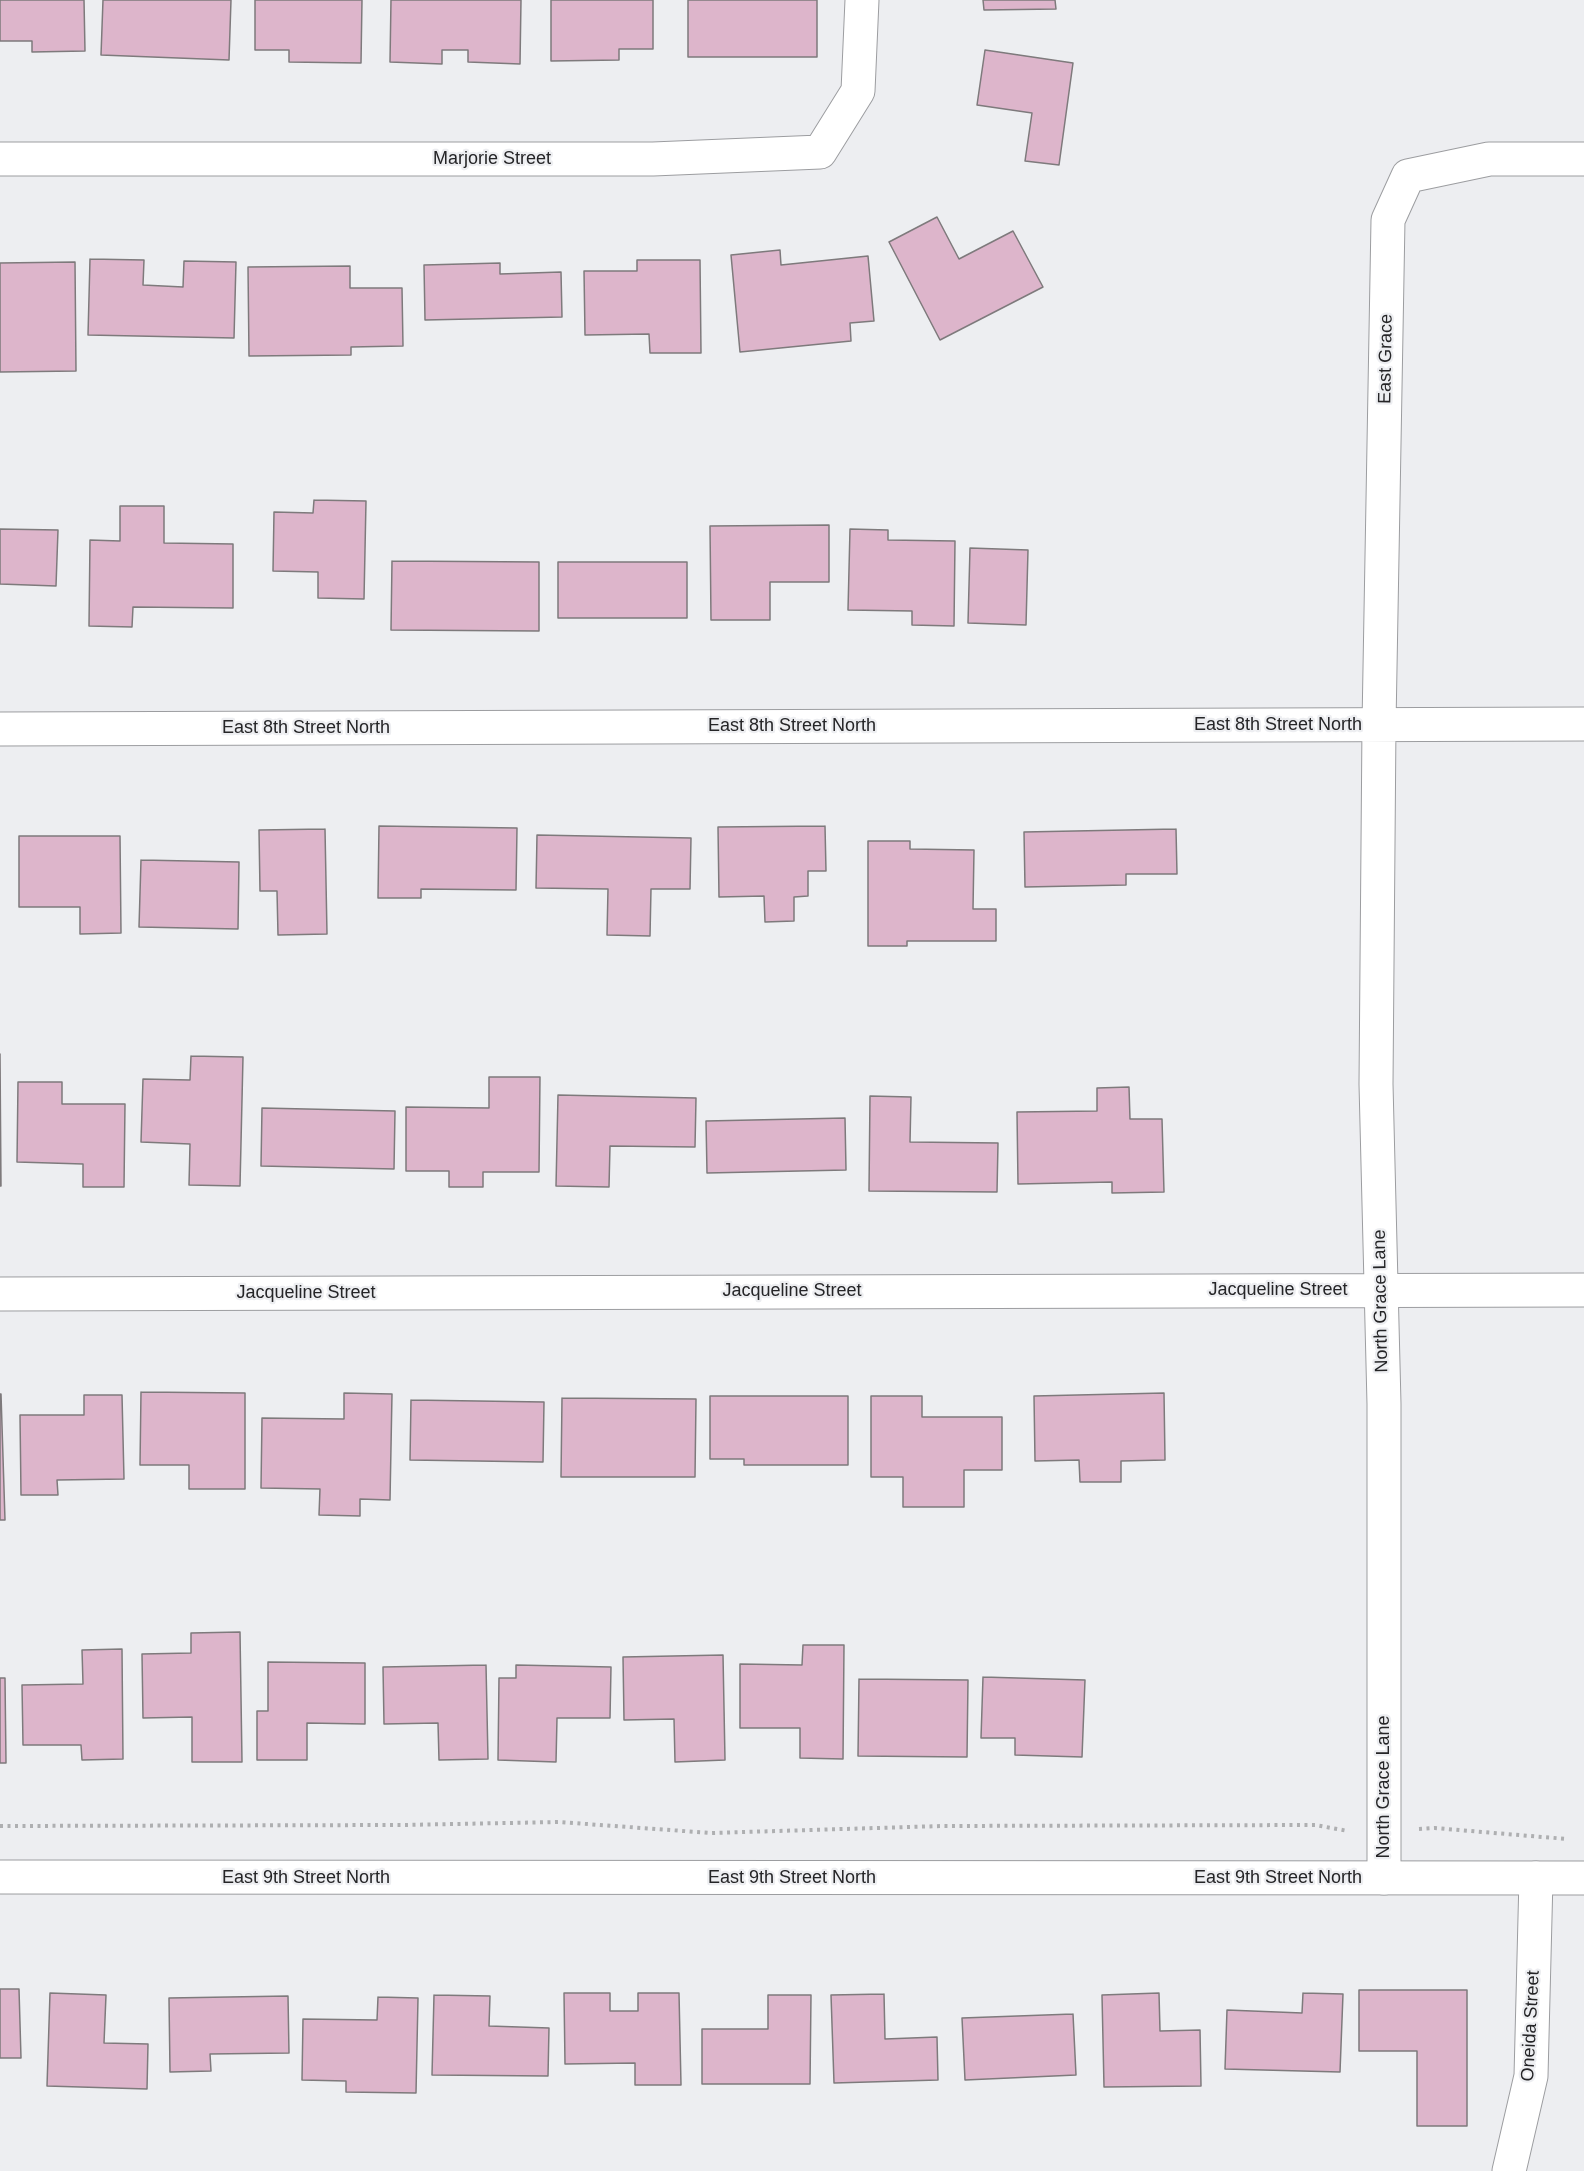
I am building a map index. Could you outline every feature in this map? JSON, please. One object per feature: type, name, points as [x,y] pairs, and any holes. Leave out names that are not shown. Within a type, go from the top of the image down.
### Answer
[{"type":"street","name":"Marjorie Street","points":[[0,159],[653,159],[820,152],[858,91],[861,0]]},
{"type":"street","name":"East Grace","points":[[1379,724],[1388,220],[1408,176],[1489,159],[1584,159]]},
{"type":"street","name":"North Grace Lane","points":[[1379,724],[1376,1084],[1384,1404],[1384,1878]]},
{"type":"street","name":"East 8th Street North","points":[[0,729],[1584,724]]},
{"type":"street","name":"Jacqueline Street","points":[[0,1293],[1584,1290]]},
{"type":"street","name":"East 9th Street North","points":[[0,1877],[1584,1878]]},
{"type":"street","name":"Oneida Street","points":[[1509,2171],[1531,2076],[1536,1878]]},
{"type":"path","points":[[0,1826],[559,1822],[711,1833],[942,1826],[1315,1825],[1352,1832],[1435,1828],[1568,1839]]},
{"type":"building","points":[[0,0],[84,0],[85,51],[32,52],[32,41],[0,41]]},
{"type":"building","points":[[103,0],[231,0],[229,60],[101,55]]},
{"type":"building","points":[[255,0],[362,0],[361,63],[289,62],[289,50],[255,50]]},
{"type":"building","points":[[391,0],[521,0],[520,64],[468,62],[468,50],[442,50],[442,64],[390,62]]},
{"type":"building","points":[[551,0],[653,0],[653,49],[619,49],[619,60],[551,61]]},
{"type":"building","points":[[688,0],[817,0],[817,57],[688,57]]},
{"type":"building","points":[[983,0],[1055,0],[1056,9],[984,10]]},
{"type":"building","points":[[985,50],[1073,63],[1059,165],[1025,161],[1032,113],[977,105]]},
{"type":"building","points":[[937,217],[959,259],[1013,231],[1043,287],[940,340],[889,242]]},
{"type":"building","points":[[780,250],[781,265],[868,256],[874,321],[850,323],[851,341],[740,352],[731,255]]},
{"type":"building","points":[[90,259],[144,260],[143,285],[183,287],[184,261],[236,262],[234,338],[88,335]]},
{"type":"building","points":[[637,260],[700,260],[701,353],[650,353],[649,334],[585,335],[584,271],[637,271]]},
{"type":"building","points":[[75,262],[76,371],[0,372],[0,263]]},
{"type":"building","points":[[500,263],[500,274],[561,272],[562,317],[425,320],[424,265]]},
{"type":"building","points":[[350,266],[350,288],[402,288],[403,346],[351,347],[351,355],[249,356],[248,267]]},
{"type":"building","points":[[314,500],[366,501],[364,599],[318,598],[318,572],[273,571],[274,512],[313,513]]},
{"type":"building","points":[[120,506],[164,506],[164,543],[233,544],[233,608],[133,607],[132,627],[89,626],[90,540],[120,541]]},
{"type":"building","points":[[829,525],[829,582],[770,582],[770,620],[711,620],[710,526]]},
{"type":"building","points":[[0,529],[58,530],[56,586],[0,584]]},
{"type":"building","points":[[850,529],[888,530],[888,540],[955,541],[954,626],[912,625],[912,611],[848,610]]},
{"type":"building","points":[[970,548],[1028,550],[1026,625],[968,623]]},
{"type":"building","points":[[392,561],[539,562],[539,631],[391,630]]},
{"type":"building","points":[[558,562],[687,562],[687,618],[558,618]]},
{"type":"building","points":[[379,826],[517,828],[516,890],[421,889],[421,898],[378,898]]},
{"type":"building","points":[[825,826],[826,871],[808,871],[808,896],[794,897],[794,921],[765,922],[764,896],[719,897],[718,827]]},
{"type":"building","points":[[325,829],[327,934],[278,935],[277,891],[260,891],[259,830]]},
{"type":"building","points":[[1176,829],[1177,874],[1126,874],[1126,885],[1025,887],[1024,832]]},
{"type":"building","points":[[537,835],[691,838],[690,889],[651,889],[650,936],[607,935],[608,889],[536,888]]},
{"type":"building","points":[[19,836],[120,836],[121,933],[80,934],[80,907],[19,907]]},
{"type":"building","points":[[868,841],[910,841],[910,849],[974,850],[973,909],[996,909],[996,941],[907,941],[907,946],[868,946]]},
{"type":"building","points":[[141,860],[239,862],[238,929],[139,927]]},
{"type":"building","points":[[0,1054],[1,1186],[0,1186]]},
{"type":"building","points":[[191,1056],[243,1057],[240,1186],[189,1185],[190,1144],[141,1142],[143,1079],[190,1080]]},
{"type":"building","points":[[489,1077],[540,1077],[539,1172],[483,1172],[483,1187],[449,1187],[449,1171],[406,1171],[406,1107],[489,1108]]},
{"type":"building","points":[[18,1082],[62,1082],[62,1104],[125,1104],[124,1187],[83,1187],[83,1164],[17,1162]]},
{"type":"building","points":[[1129,1087],[1130,1119],[1162,1119],[1164,1192],[1112,1193],[1112,1182],[1018,1184],[1017,1112],[1097,1111],[1097,1088]]},
{"type":"building","points":[[558,1095],[696,1098],[695,1147],[610,1146],[609,1187],[556,1186]]},
{"type":"building","points":[[870,1096],[911,1097],[910,1142],[998,1143],[997,1192],[869,1191]]},
{"type":"building","points":[[262,1108],[395,1111],[394,1169],[261,1166]]},
{"type":"building","points":[[845,1118],[846,1170],[707,1173],[706,1121]]},
{"type":"building","points":[[141,1392],[245,1393],[245,1489],[189,1489],[189,1465],[140,1465]]},
{"type":"building","points":[[344,1393],[392,1394],[390,1500],[360,1499],[360,1516],[319,1515],[320,1489],[261,1488],[262,1418],[344,1419]]},
{"type":"building","points":[[1164,1393],[1165,1460],[1121,1461],[1121,1482],[1080,1482],[1079,1460],[1035,1461],[1034,1396]]},
{"type":"building","points":[[1,1394],[5,1520],[0,1520]]},
{"type":"building","points":[[84,1395],[122,1395],[124,1479],[57,1480],[58,1495],[21,1495],[20,1415],[84,1415]]},
{"type":"building","points":[[710,1396],[848,1396],[848,1465],[744,1465],[744,1459],[710,1459]]},
{"type":"building","points":[[871,1396],[922,1396],[922,1417],[1002,1417],[1002,1470],[964,1470],[964,1507],[903,1507],[903,1477],[871,1477]]},
{"type":"building","points":[[562,1398],[696,1399],[695,1477],[561,1477]]},
{"type":"building","points":[[411,1400],[544,1402],[543,1462],[410,1460]]},
{"type":"building","points":[[240,1632],[242,1762],[192,1762],[192,1717],[143,1718],[142,1654],[191,1653],[191,1633]]},
{"type":"building","points":[[803,1645],[844,1645],[843,1759],[800,1758],[800,1728],[740,1728],[740,1664],[802,1665]]},
{"type":"building","points":[[122,1649],[123,1759],[82,1760],[81,1745],[23,1745],[22,1685],[83,1684],[82,1650]]},
{"type":"building","points":[[723,1655],[725,1760],[675,1762],[674,1719],[624,1720],[623,1657]]},
{"type":"building","points":[[268,1662],[365,1663],[365,1724],[307,1723],[307,1760],[257,1760],[257,1711],[268,1711]]},
{"type":"building","points":[[486,1665],[488,1759],[439,1760],[438,1723],[384,1724],[383,1667]]},
{"type":"building","points":[[516,1665],[611,1667],[610,1718],[557,1718],[556,1762],[498,1760],[499,1678],[516,1678]]},
{"type":"building","points":[[983,1677],[1085,1680],[1082,1757],[1015,1755],[1015,1738],[981,1738]]},
{"type":"building","points":[[0,1678],[5,1678],[6,1763],[0,1763]]},
{"type":"building","points":[[859,1679],[968,1680],[967,1757],[858,1756]]},
{"type":"building","points":[[0,1989],[19,1989],[21,2058],[0,2058]]},
{"type":"building","points":[[1359,1990],[1467,1990],[1467,2126],[1417,2126],[1417,2051],[1359,2051]]},
{"type":"building","points":[[50,1993],[106,1995],[104,2043],[148,2044],[147,2089],[47,2086]]},
{"type":"building","points":[[564,1993],[610,1993],[610,2011],[638,2011],[638,1993],[679,1993],[681,2085],[635,2085],[635,2063],[565,2064]]},
{"type":"building","points":[[1159,1993],[1160,2031],[1200,2030],[1201,2086],[1104,2087],[1102,1995]]},
{"type":"building","points":[[1303,1993],[1343,1994],[1340,2072],[1225,2069],[1227,2010],[1302,2013]]},
{"type":"building","points":[[884,1994],[885,2039],[937,2037],[938,2080],[834,2083],[831,1995]]},
{"type":"building","points":[[434,1995],[490,1996],[489,2026],[549,2028],[548,2076],[432,2075]]},
{"type":"building","points":[[768,1995],[811,1995],[810,2084],[702,2084],[702,2029],[768,2029]]},
{"type":"building","points":[[288,1996],[289,2053],[210,2054],[211,2071],[170,2072],[169,1998]]},
{"type":"building","points":[[378,1997],[418,1998],[416,2093],[346,2092],[346,2081],[302,2080],[303,2019],[377,2020]]},
{"type":"building","points":[[1073,2014],[1076,2075],[965,2080],[962,2018]]}]
